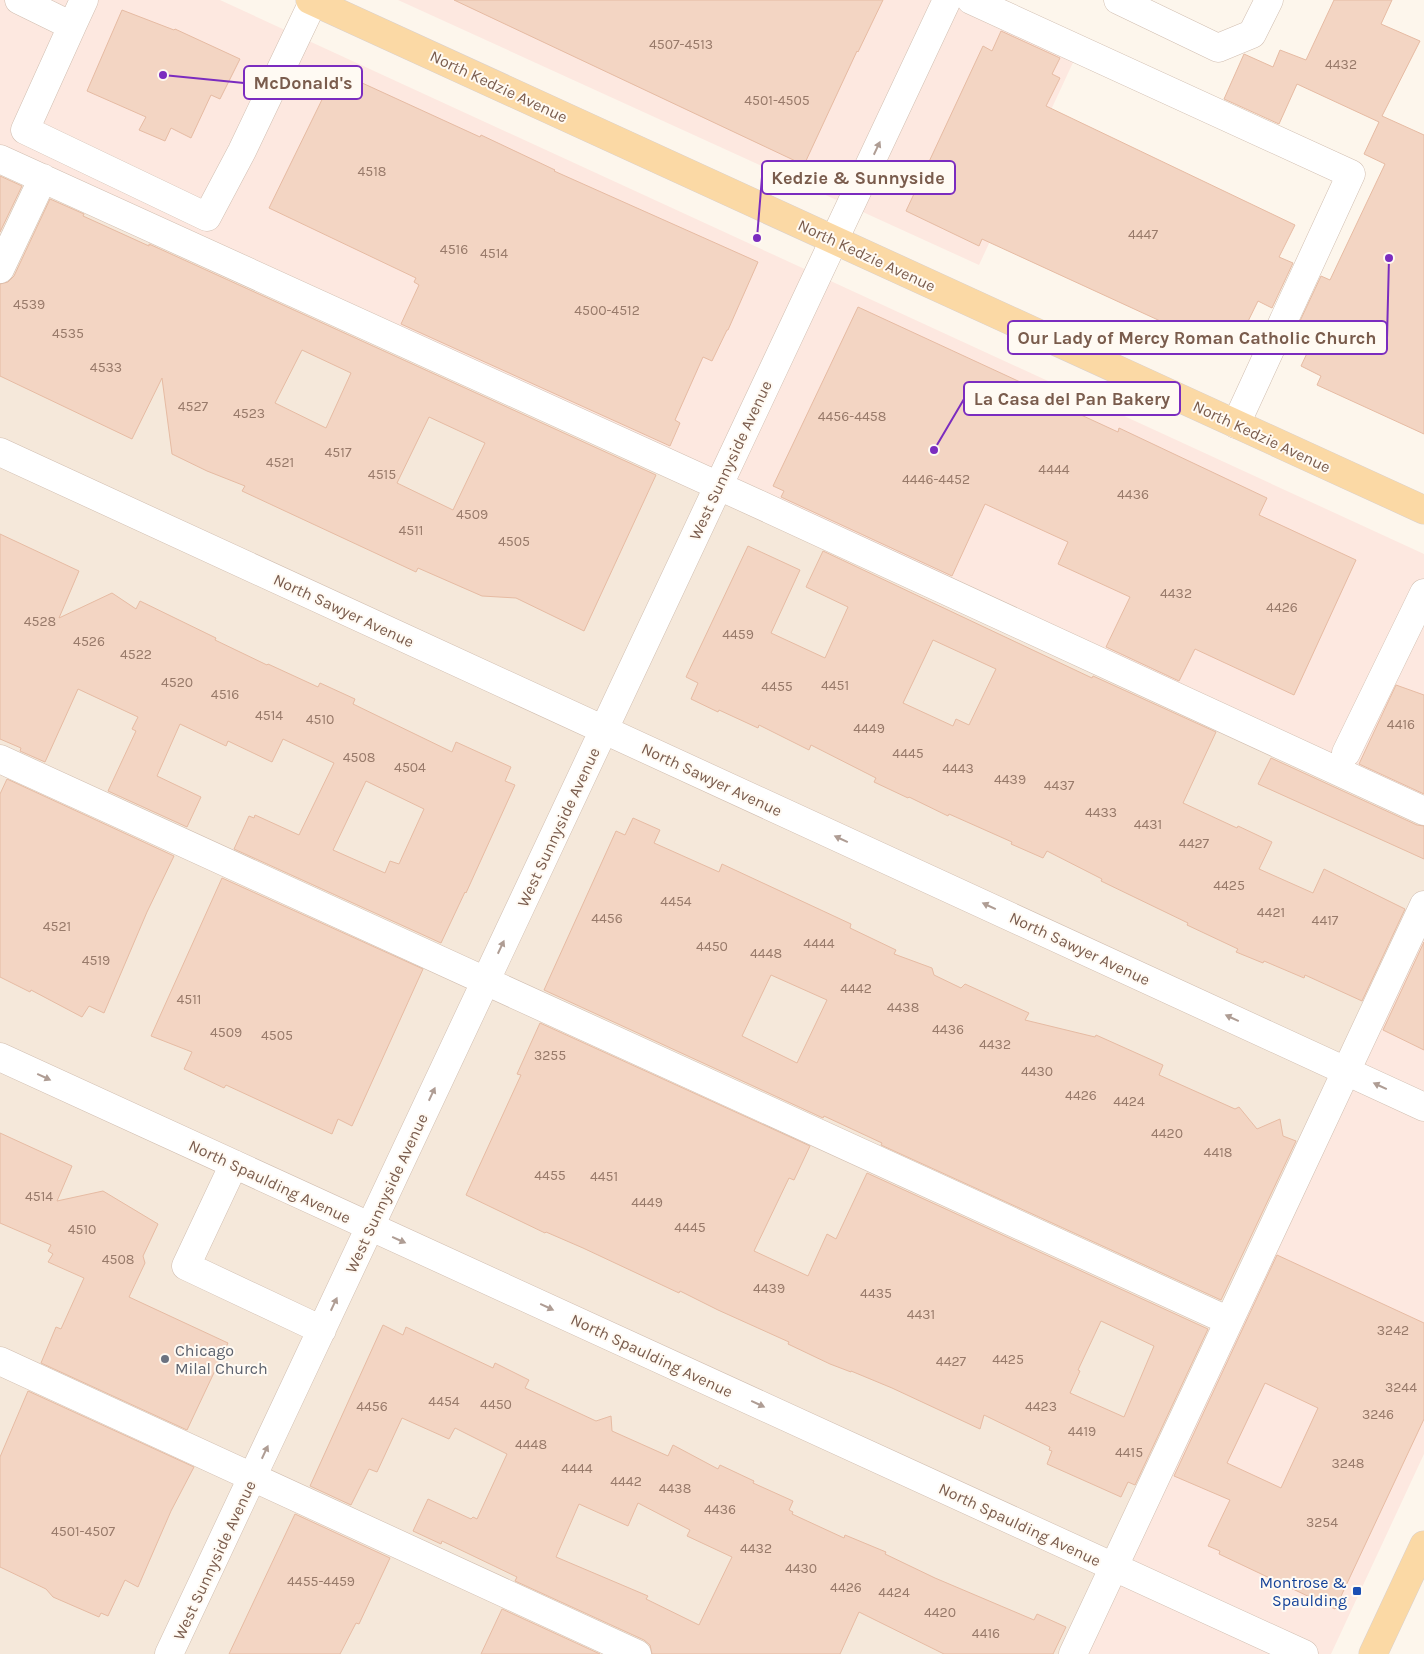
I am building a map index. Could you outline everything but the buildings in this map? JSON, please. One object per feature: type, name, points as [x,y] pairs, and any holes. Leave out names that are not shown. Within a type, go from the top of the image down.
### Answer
[{"type":"main road","name":"North Kedzie Avenue","points":[[311,1],[1424,510]]},
{"type":"main road","points":[[1373,1654],[1424,1545]]},
{"type":"street","points":[[19,0],[72,26]]},
{"type":"street","points":[[84,0],[25,130],[207,217],[242,151],[311,1]]},
{"type":"street","name":"West Sunnyside Avenue","points":[[169,1654],[947,0]]},
{"type":"street","points":[[971,0],[1351,174],[1236,424]]},
{"type":"street","points":[[1118,0],[1218,48],[1252,34],[1268,0]]},
{"type":"street","points":[[0,159],[718,486],[1424,811]]},
{"type":"street","points":[[0,269],[43,178]]},
{"type":"street","name":"North Sawyer Avenue","points":[[0,452],[1424,1107]]},
{"type":"street","points":[[1346,753],[1424,593]]},
{"type":"street","points":[[0,759],[1229,1322]]},
{"type":"street","points":[[1073,1654],[1424,905]]},
{"type":"street","name":"North Spaulding Avenue","points":[[0,1057],[1304,1654]]},
{"type":"street","points":[[234,1164],[186,1266],[322,1330]]},
{"type":"street","points":[[0,1361],[636,1654]]},
{"type":"shaded area","points":[[0,0],[220,0],[1424,554],[1424,807],[0,153]]},
{"type":"shaded area","points":[[398,0],[954,0],[1076,56],[979,265]]},
{"type":"shaded area","points":[[0,153],[1424,807],[1424,904],[1071,1654],[0,1654]]},
{"type":"shaded area","points":[[1424,904],[1424,1454],[1331,1654],[1071,1654]]},
{"type":"place","name":"McDonald's","points":[[163,75]]},
{"type":"place","name":"Kedzie & Sunnyside","points":[[757,238]]},
{"type":"place","name":"Our Lady of Mercy Roman Catholic Church","points":[[1389,258]]},
{"type":"place","name":"La Casa del Pan Bakery","points":[[934,450]]},
{"type":"place","name":"Chicago Milal Church","points":[[165,1359]]},
{"type":"place","name":"Montrose & Spaulding","points":[[1357,1591]]}]
